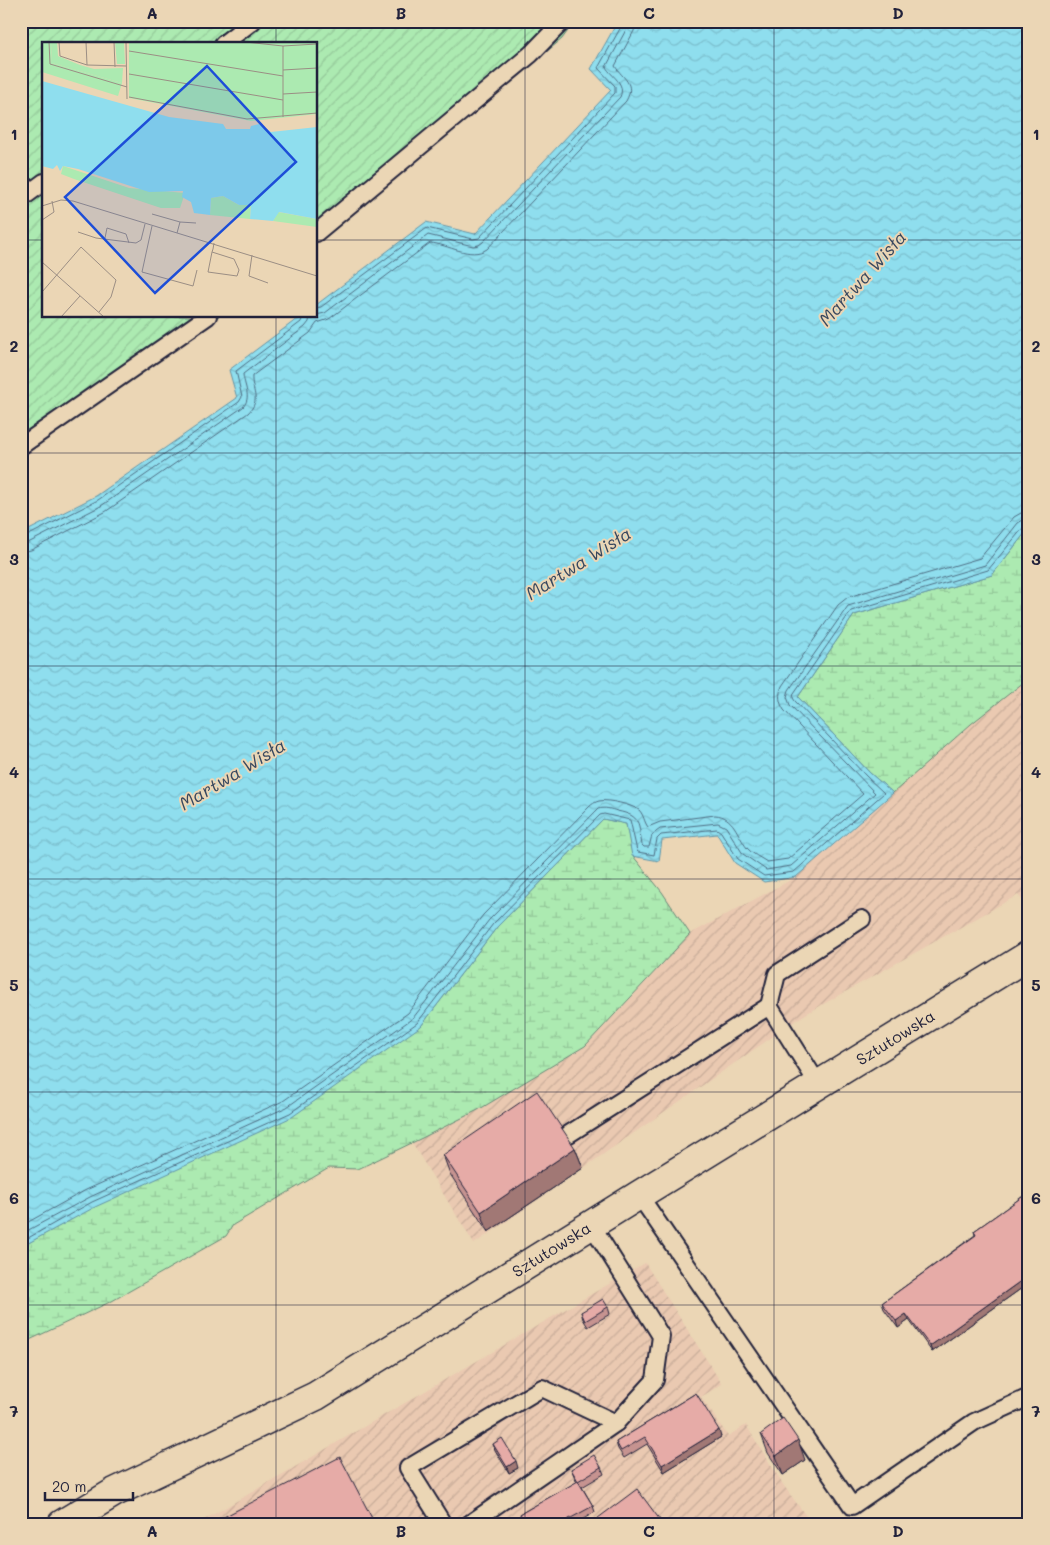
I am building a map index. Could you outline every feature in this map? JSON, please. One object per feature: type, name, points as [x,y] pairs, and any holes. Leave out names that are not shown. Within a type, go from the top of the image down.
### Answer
[{"type":"street","name":"Sztutowska","points":[[62,1524],[115,1492],[316,1396],[639,1194],[1029,955]]},
{"type":"lane","points":[[226,42],[253,21]]},
{"type":"lane","points":[[318,232],[531,54],[563,21]]},
{"type":"lane","points":[[21,199],[42,183]]},
{"type":"lane","points":[[21,446],[205,318]]},
{"type":"lane","points":[[570,1134],[769,1006],[777,974],[862,919]]},
{"type":"lane","points":[[769,1006],[818,1084]]},
{"type":"lane","points":[[639,1194],[852,1506],[974,1422],[1029,1397]]},
{"type":"lane","points":[[469,1524],[616,1423],[654,1380],[660,1336],[591,1224]]},
{"type":"lane","points":[[443,1524],[408,1468],[542,1388],[616,1423]]},
{"type":"shaded area","points":[[1029,678],[1029,908],[1018,895],[804,1015],[474,1244],[412,1143],[585,1046],[690,934],[796,877],[971,724]]},
{"type":"shaded area","points":[[645,1263],[722,1384],[701,1397],[728,1436],[746,1425],[784,1486],[812,1524],[197,1524]]},
{"type":"green space","points":[[21,21],[575,21],[562,39],[318,239],[318,42],[42,42],[42,318],[216,318],[21,454]]},
{"type":"green space","points":[[1029,528],[1029,678],[971,724],[893,793],[870,773],[798,697],[854,615],[992,575]]},
{"type":"green space","points":[[603,819],[626,824],[633,856],[662,892],[690,934],[585,1046],[478,1110],[358,1169],[329,1168],[233,1225],[226,1236],[112,1301],[21,1344],[21,1247],[421,1026],[497,927]]},
{"type":"water","name":"Martwa Wisła","points":[[618,21],[1029,21],[1029,528],[992,575],[854,615],[798,697],[870,773],[893,793],[796,877],[764,882],[735,863],[717,834],[662,840],[659,861],[632,856],[626,824],[603,819],[497,927],[421,1026],[292,1117],[95,1207],[21,1247],[21,534],[96,496],[237,398],[229,370],[298,318],[318,318],[318,303],[426,222],[475,234],[611,90],[591,69]]},
{"type":"building","points":[[537,1091],[575,1148],[481,1212],[443,1155]]},
{"type":"building","points":[[1029,1192],[1029,1275],[930,1346],[906,1314],[896,1321],[882,1303],[976,1235],[974,1231]]},
{"type":"building","points":[[603,1299],[608,1307],[585,1321],[581,1312]]},
{"type":"building","points":[[696,1393],[719,1430],[662,1465],[645,1437],[621,1451],[616,1442]]},
{"type":"building","points":[[783,1418],[798,1440],[776,1456],[761,1434]]},
{"type":"building","points":[[502,1438],[516,1461],[507,1467],[493,1444]]},
{"type":"building","points":[[594,1455],[601,1467],[578,1481],[571,1469]]},
{"type":"building","points":[[340,1457],[375,1524],[210,1524]]},
{"type":"building","points":[[578,1481],[593,1506],[560,1524],[525,1524],[520,1514]]},
{"type":"building","points":[[637,1489],[663,1524],[590,1524]]}]
